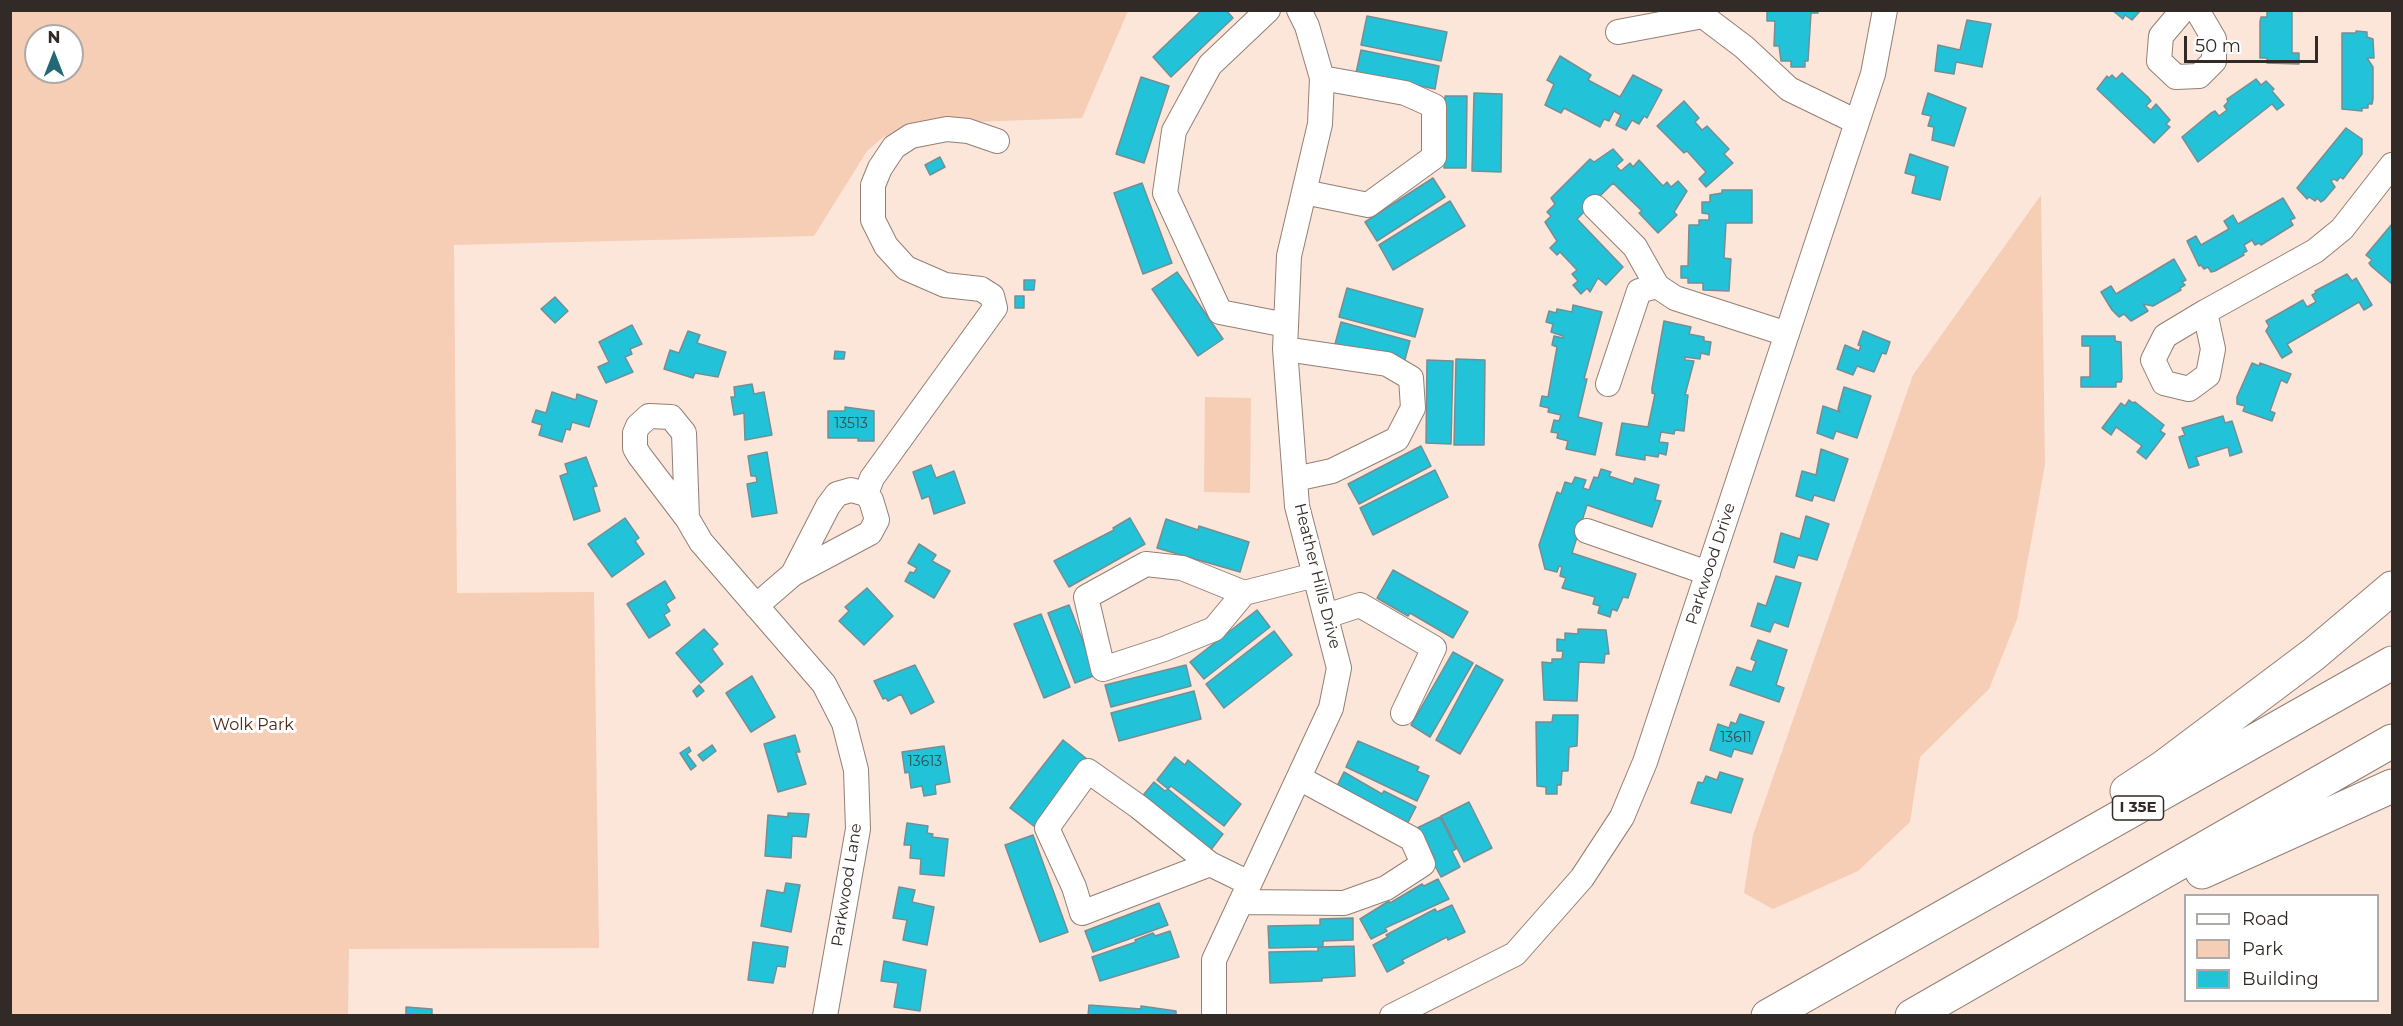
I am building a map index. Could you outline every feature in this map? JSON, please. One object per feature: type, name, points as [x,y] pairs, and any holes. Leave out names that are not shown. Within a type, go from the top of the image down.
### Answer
[{"type":"highway","points":[[1883,951],[2165,766],[2314,654],[2392,588]]},
{"type":"highway","name":"I 35E","points":[[1768,1016],[2392,663]]},
{"type":"highway","points":[[1912,1016],[2392,741]]},
{"type":"highway","points":[[2029,951],[2392,786]]},
{"type":"street","points":[[1268,10],[1210,65],[1174,131],[1165,193],[1220,312],[1286,337],[1388,364],[1411,378],[1413,398],[1413,408],[1397,439],[1332,471],[1295,478]]},
{"type":"street","name":"Heather Hills Drive","points":[[1214,1016],[1214,960],[1331,708],[1339,668],[1298,506],[1286,337],[1289,256],[1320,124],[1322,78],[1307,26],[1299,10]]},
{"type":"street","name":"Parkwood Drive","points":[[1392,1016],[1515,954],[1582,878],[1622,817],[1645,762],[1873,74],[1885,10]]},
{"type":"street","points":[[2183,10],[2161,36],[2159,61],[2176,77],[2199,76],[2214,61],[2214,39],[2197,10]]},
{"type":"street","points":[[1618,32],[1703,16],[1744,47],[1789,89],[1857,122]]},
{"type":"street","points":[[1304,192],[1368,205],[1434,157],[1434,106],[1405,93],[1322,78]]},
{"type":"street","points":[[866,494],[872,478],[995,308],[993,296],[981,289],[945,285],[906,268],[886,246],[873,220],[873,185],[880,168],[894,147],[911,136],[946,129],[968,131],[997,141]]},
{"type":"street","points":[[2205,312],[2315,251],[2342,229],[2392,165]]},
{"type":"street","points":[[1596,207],[1635,248],[1657,286],[1675,298],[1787,334]]},
{"type":"street","points":[[1608,384],[1639,291],[1657,286]]},
{"type":"street","points":[[756,606],[793,574],[870,533],[877,513],[866,494],[859,491],[844,491],[831,500],[793,574]]},
{"type":"street","name":"Parkwood Lane","points":[[687,518],[701,542],[824,684],[844,723],[856,770],[858,829],[825,1016]]},
{"type":"street","points":[[1587,531],[1708,573]]},
{"type":"street","points":[[1244,593],[1182,568],[1146,564],[1136,569],[1086,597],[1103,669],[1164,649],[1214,628],[1244,593],[1316,575]]},
{"type":"street","points":[[1326,616],[1360,605],[1434,648],[1403,713]]},
{"type":"street","points":[[1210,864],[1082,914],[1074,887],[1047,828],[1088,771],[1138,807],[1210,864],[1245,892],[1344,903],[1386,888],[1423,864],[1412,839],[1299,778]]},
{"type":"green space","name":"Wolk Park","points":[[10,11],[1128,11],[1082,118],[973,122],[956,117],[935,118],[901,128],[882,138],[867,151],[814,236],[454,245],[457,593],[594,592],[599,948],[349,949],[348,1016],[11,1015]]},
{"type":"green space","points":[[2041,195],[2045,465],[2017,619],[1989,689],[1920,757],[1910,822],[1858,871],[1773,909],[1744,893],[1753,835],[1913,375]]},
{"type":"green space","points":[[1205,397],[1251,398],[1250,493],[1204,492]]},
{"type":"building","points":[[1202,10],[1226,10],[1233,18],[1171,77],[1153,57]]},
{"type":"building","points":[[1767,10],[1818,10],[1818,13],[1811,13],[1808,61],[1805,61],[1805,67],[1791,67],[1791,61],[1781,61],[1779,46],[1774,46],[1775,21],[1767,21]]},
{"type":"building","points":[[2112,10],[2141,10],[2132,20],[2125,15],[2123,19]]},
{"type":"building","points":[[2267,10],[2292,10],[2292,53],[2299,53],[2299,64],[2267,63],[2267,58],[2260,58],[2260,22],[2261,17],[2267,17]]},
{"type":"building","points":[[1367,16],[1447,32],[1441,61],[1361,45]]},
{"type":"building","points":[[1967,20],[1991,24],[1982,67],[1956,62],[1954,74],[1935,71],[1938,45],[1960,50]]},
{"type":"building","points":[[2356,31],[2367,32],[2367,37],[2373,39],[2374,58],[2367,58],[2373,67],[2373,99],[2372,104],[2368,104],[2368,108],[2362,108],[2362,111],[2342,109],[2342,33],[2356,33]]},
{"type":"building","points":[[1361,50],[1439,66],[1435,89],[1356,73]]},
{"type":"building","points":[[1560,56],[1591,75],[1588,80],[1620,97],[1633,75],[1662,90],[1647,118],[1644,116],[1639,124],[1632,120],[1626,130],[1616,125],[1621,115],[1614,111],[1609,121],[1604,119],[1600,127],[1564,108],[1561,113],[1545,105],[1554,84],[1547,80]]},
{"type":"building","points":[[2122,73],[2151,101],[2146,106],[2151,110],[2156,104],[2170,120],[2166,124],[2170,127],[2154,143],[2097,89],[2107,76],[2109,78],[2112,75],[2116,79]]},
{"type":"building","points":[[1141,77],[1169,86],[1144,163],[1116,154]]},
{"type":"building","points":[[2256,79],[2261,85],[2266,81],[2284,105],[2277,110],[2272,104],[2198,162],[2182,137],[2211,113],[2215,111],[2219,116],[2227,110],[2224,106],[2228,102],[2227,99]]},
{"type":"building","points":[[1474,93],[1502,94],[1501,172],[1472,171]]},
{"type":"building","points":[[1928,93],[1966,108],[1954,146],[1932,140],[1934,127],[1928,126],[1931,116],[1922,114]]},
{"type":"building","points":[[1445,96],[1467,96],[1466,168],[1444,168]]},
{"type":"building","points":[[1684,101],[1699,118],[1695,122],[1702,130],[1707,126],[1729,149],[1724,154],[1733,163],[1706,187],[1699,179],[1706,172],[1687,151],[1684,153],[1657,126]]},
{"type":"building","points":[[2346,128],[2362,139],[2362,154],[2343,179],[2340,177],[2337,181],[2334,179],[2331,181],[2335,187],[2324,200],[2321,202],[2317,198],[2315,201],[2309,197],[2307,199],[2297,188]]},
{"type":"building","points":[[1613,149],[1623,160],[1616,166],[1621,171],[1630,163],[1633,167],[1639,160],[1663,186],[1667,182],[1671,187],[1678,181],[1687,191],[1674,212],[1677,215],[1658,233],[1639,213],[1642,211],[1613,183],[1577,219],[1623,267],[1606,285],[1598,278],[1590,292],[1587,288],[1581,294],[1573,285],[1578,281],[1572,274],[1577,270],[1560,252],[1557,255],[1550,248],[1557,241],[1545,222],[1551,216],[1547,212],[1555,204],[1551,198],[1590,159],[1594,162]]},
{"type":"building","points":[[1910,154],[1948,167],[1940,200],[1912,193],[1916,176],[1905,173]]},
{"type":"building","points":[[940,157],[945,167],[930,175],[925,165]]},
{"type":"building","points":[[1433,178],[1445,197],[1377,241],[1365,222]]},
{"type":"building","points":[[1142,183],[1172,263],[1143,274],[1114,193]]},
{"type":"building","points":[[1722,190],[1752,190],[1752,223],[1726,223],[1724,258],[1731,259],[1729,291],[1703,290],[1703,283],[1688,283],[1688,278],[1681,278],[1681,266],[1688,266],[1689,225],[1699,225],[1699,220],[1709,220],[1709,214],[1702,213],[1702,202],[1710,202],[1710,195],[1722,193]]},
{"type":"building","points":[[2283,198],[2295,218],[2290,220],[2293,225],[2261,245],[2259,243],[2255,245],[2252,240],[2244,245],[2247,251],[2243,253],[2244,255],[2215,271],[2211,272],[2208,267],[2204,269],[2201,265],[2199,266],[2187,241],[2196,236],[2201,245],[2229,229],[2224,221],[2233,215],[2238,224]]},
{"type":"building","points":[[1450,201],[1465,226],[1393,270],[1379,245]]},
{"type":"building","points":[[2392,224],[2392,284],[2371,266],[2369,263],[2372,260],[2366,255]]},
{"type":"building","points":[[2174,259],[2186,280],[2182,282],[2185,285],[2180,288],[2181,290],[2153,306],[2143,304],[2148,311],[2131,321],[2124,314],[2119,317],[2112,310],[2101,292],[2111,286],[2116,294]]},
{"type":"building","points":[[1177,272],[1223,339],[1198,356],[1152,289]]},
{"type":"building","points":[[2347,274],[2352,281],[2356,278],[2372,305],[2364,310],[2359,302],[2287,344],[2292,352],[2282,358],[2266,331],[2269,326],[2266,321],[2303,300],[2307,307],[2316,302],[2312,295],[2316,293],[2315,291]]},
{"type":"building","points":[[1024,280],[1035,280],[1034,290],[1024,290]]},
{"type":"building","points":[[1347,288],[1423,309],[1415,337],[1339,317]]},
{"type":"building","points":[[1015,296],[1024,296],[1024,308],[1015,308]]},
{"type":"building","points":[[555,297],[568,311],[555,323],[541,309]]},
{"type":"building","points":[[1573,305],[1602,312],[1584,379],[1587,379],[1578,417],[1602,423],[1595,455],[1566,449],[1568,441],[1557,438],[1558,433],[1551,432],[1554,420],[1559,421],[1561,415],[1548,412],[1549,408],[1540,406],[1542,396],[1548,397],[1557,347],[1552,345],[1554,336],[1563,338],[1551,332],[1553,324],[1546,322],[1549,311],[1556,313],[1557,309],[1572,312]]},
{"type":"building","points":[[1664,321],[1691,327],[1689,334],[1704,337],[1704,341],[1711,342],[1709,355],[1701,353],[1700,359],[1685,357],[1685,360],[1694,361],[1685,395],[1688,395],[1684,431],[1675,430],[1674,434],[1661,432],[1659,442],[1668,443],[1666,455],[1659,453],[1658,457],[1645,455],[1645,460],[1616,455],[1622,423],[1648,427],[1655,394],[1652,393],[1652,388]]},
{"type":"building","points":[[1341,322],[1410,341],[1404,363],[1335,344]]},
{"type":"building","points":[[632,325],[642,344],[630,349],[632,354],[625,357],[633,372],[606,383],[598,367],[609,362],[599,342]]},
{"type":"building","points":[[688,331],[700,335],[697,343],[726,352],[718,377],[695,373],[693,378],[664,369],[670,350],[679,353]]},
{"type":"building","points":[[1863,331],[1890,342],[1886,354],[1882,353],[1874,372],[1857,366],[1853,375],[1837,369],[1845,345],[1859,351],[1861,346],[1858,345]]},
{"type":"building","points":[[2082,336],[2115,336],[2115,341],[2121,342],[2122,378],[2121,382],[2116,382],[2116,387],[2081,387],[2081,377],[2090,377],[2090,346],[2082,346]]},
{"type":"building","points":[[835,351],[845,352],[844,359],[834,359]]},
{"type":"building","points":[[1456,359],[1485,360],[1484,445],[1454,445]]},
{"type":"building","points":[[1427,360],[1453,361],[1451,444],[1426,443]]},
{"type":"building","points":[[2252,363],[2259,366],[2260,363],[2291,374],[2287,383],[2281,380],[2270,411],[2275,413],[2272,421],[2243,411],[2245,406],[2237,404],[2237,397]]},
{"type":"building","points":[[752,384],[754,394],[764,392],[772,435],[745,440],[744,413],[734,415],[731,397],[735,397],[734,387]]},
{"type":"building","points":[[1844,387],[1871,396],[1857,438],[1836,431],[1833,439],[1817,433],[1823,406],[1840,412],[1838,409]]},
{"type":"building","points":[[552,392],[576,400],[577,394],[597,401],[589,427],[572,422],[570,430],[566,429],[562,442],[539,435],[542,425],[532,422],[536,410],[546,413]]},
{"type":"building","points":[[2129,400],[2135,402],[2164,425],[2160,431],[2165,434],[2146,459],[2137,452],[2142,446],[2116,427],[2111,435],[2102,428],[2121,403],[2125,406]]},
{"type":"building","points":[[845,407],[874,411],[874,441],[858,441],[858,438],[828,438],[828,411],[845,411]]},
{"type":"building","points":[[2223,416],[2225,423],[2232,421],[2242,452],[2230,456],[2228,447],[2196,457],[2199,465],[2189,468],[2179,437],[2185,435],[2182,428]]},
{"type":"building","points":[[1421,446],[1431,466],[1359,504],[1348,484]]},
{"type":"building","points":[[1821,449],[1848,459],[1834,501],[1814,495],[1812,501],[1796,496],[1802,471],[1816,475]]},
{"type":"building","points":[[767,452],[777,513],[752,517],[747,484],[757,482],[756,476],[751,476],[748,456]]},
{"type":"building","points":[[586,457],[597,486],[593,487],[600,511],[574,520],[560,476],[568,473],[565,464]]},
{"type":"building","points":[[931,465],[936,478],[954,471],[965,503],[934,514],[929,496],[922,499],[913,472]]},
{"type":"building","points":[[1601,469],[1611,472],[1609,476],[1633,484],[1635,478],[1659,485],[1655,500],[1661,501],[1652,527],[1587,505],[1572,553],[1636,574],[1628,598],[1623,597],[1617,611],[1612,609],[1610,617],[1598,613],[1600,606],[1593,604],[1595,597],[1562,588],[1566,578],[1560,576],[1562,567],[1559,566],[1557,572],[1545,569],[1539,545],[1557,492],[1561,494],[1565,482],[1572,484],[1575,477],[1586,480],[1583,488],[1589,490],[1594,477],[1598,478]]},
{"type":"building","points":[[1435,470],[1448,497],[1373,535],[1360,508]]},
{"type":"building","points":[[1806,516],[1829,524],[1817,560],[1798,555],[1794,568],[1774,562],[1781,533],[1800,539]]},
{"type":"building","points":[[625,518],[639,538],[635,541],[644,554],[612,577],[588,544]]},
{"type":"building","points":[[1130,518],[1145,544],[1069,587],[1054,561],[1114,530],[1113,528]]},
{"type":"building","points":[[1166,519],[1198,530],[1199,526],[1249,542],[1240,572],[1157,548]]},
{"type":"building","points":[[919,544],[936,555],[932,561],[950,571],[934,598],[905,581],[910,572],[914,573],[917,568],[908,563]]},
{"type":"building","points":[[1393,570],[1468,612],[1453,638],[1410,613],[1408,616],[1377,598]]},
{"type":"building","points":[[1776,576],[1801,583],[1788,627],[1774,622],[1770,632],[1751,626],[1758,603],[1766,606]]},
{"type":"building","points":[[665,581],[675,598],[666,604],[670,611],[664,615],[670,625],[649,638],[627,604]]},
{"type":"building","points":[[867,588],[893,616],[864,645],[839,621],[849,611],[845,607]]},
{"type":"building","points":[[1069,605],[1096,675],[1075,683],[1048,613]]},
{"type":"building","points":[[1257,610],[1270,627],[1204,679],[1190,662]]},
{"type":"building","points":[[1041,614],[1070,687],[1044,698],[1014,624]]},
{"type":"building","points":[[704,629],[718,644],[712,649],[723,664],[701,683],[676,653]]},
{"type":"building","points":[[1578,629],[1606,630],[1609,654],[1605,654],[1604,663],[1579,662],[1577,701],[1544,700],[1542,662],[1552,663],[1552,659],[1562,659],[1563,651],[1557,651],[1557,639],[1565,640],[1565,633],[1578,634]]},
{"type":"building","points":[[1274,631],[1292,655],[1224,708],[1206,684]]},
{"type":"building","points":[[1758,640],[1787,650],[1776,685],[1784,688],[1779,702],[1730,685],[1737,667],[1752,672],[1756,661],[1751,659]]},
{"type":"building","points":[[1453,652],[1473,663],[1430,737],[1411,725]]},
{"type":"building","points":[[915,665],[934,702],[911,714],[901,694],[888,701],[886,698],[883,699],[874,681]]},
{"type":"building","points":[[1186,665],[1191,686],[1111,707],[1105,685]]},
{"type":"building","points":[[1476,665],[1503,680],[1460,754],[1436,740]]},
{"type":"building","points":[[752,676],[775,717],[751,732],[726,693]]},
{"type":"building","points":[[699,685],[704,691],[697,697],[693,691]]},
{"type":"building","points":[[1194,691],[1201,719],[1119,741],[1111,713]]},
{"type":"building","points":[[1740,714],[1764,722],[1752,754],[1734,749],[1731,757],[1710,750],[1718,724],[1729,728],[1731,722],[1736,724]]},
{"type":"building","points":[[1553,715],[1578,715],[1577,746],[1569,747],[1568,771],[1562,771],[1561,785],[1557,785],[1557,794],[1546,794],[1546,787],[1537,786],[1536,722],[1552,722]]},
{"type":"building","points":[[795,735],[800,752],[796,752],[806,784],[778,792],[764,744]]},
{"type":"building","points":[[1063,740],[1087,759],[1035,827],[1010,808]]},
{"type":"building","points":[[1358,741],[1419,767],[1417,771],[1429,776],[1417,801],[1346,767]]},
{"type":"building","points":[[712,745],[716,751],[703,761],[698,755]]},
{"type":"building","points":[[944,746],[950,782],[935,785],[936,794],[924,796],[922,786],[911,788],[909,772],[905,773],[902,752]]},
{"type":"building","points":[[689,747],[691,751],[687,754],[696,766],[691,770],[680,753]]},
{"type":"building","points":[[1175,757],[1185,765],[1188,760],[1241,804],[1224,826],[1171,786],[1168,789],[1157,780]]},
{"type":"building","points":[[1344,772],[1382,794],[1384,791],[1416,807],[1406,826],[1334,792]]},
{"type":"building","points":[[1720,772],[1743,779],[1731,813],[1691,803],[1698,782],[1703,783],[1706,776],[1717,780]]},
{"type":"building","points":[[1154,782],[1165,791],[1168,789],[1223,834],[1210,851],[1140,799]]},
{"type":"building","points":[[1469,802],[1492,848],[1464,862],[1441,816]]},
{"type":"building","points":[[788,813],[809,814],[806,837],[792,836],[791,858],[765,856],[768,815],[788,817]]},
{"type":"building","points":[[1440,817],[1456,849],[1452,851],[1460,867],[1441,877],[1432,860],[1435,859],[1417,828]]},
{"type":"building","points":[[907,823],[928,826],[927,833],[933,834],[932,837],[948,839],[944,876],[920,874],[921,859],[910,858],[911,845],[904,845]]},
{"type":"building","points":[[1033,835],[1068,932],[1040,942],[1005,845]]},
{"type":"building","points":[[1438,879],[1449,899],[1385,928],[1387,931],[1371,939],[1360,919],[1422,884],[1424,886]]},
{"type":"building","points":[[786,883],[800,885],[791,932],[761,926],[767,890],[784,893]]},
{"type":"building","points":[[899,887],[915,890],[912,902],[934,907],[927,945],[903,940],[907,920],[893,918]]},
{"type":"building","points":[[1159,903],[1168,925],[1093,952],[1085,931]]},
{"type":"building","points":[[1452,905],[1465,932],[1448,940],[1447,937],[1402,960],[1404,963],[1387,972],[1373,945],[1388,937],[1386,935],[1435,909],[1437,912]]},
{"type":"building","points":[[1353,918],[1353,940],[1323,941],[1323,947],[1269,948],[1268,926],[1320,925],[1320,919]]},
{"type":"building","points":[[1170,931],[1179,957],[1100,981],[1092,957],[1136,942],[1135,940],[1153,933],[1155,936]]},
{"type":"building","points":[[753,942],[788,947],[785,967],[777,966],[773,983],[748,980]]},
{"type":"building","points":[[1354,946],[1355,976],[1322,978],[1322,981],[1270,983],[1269,952],[1318,951],[1318,947]]},
{"type":"building","points":[[884,961],[926,970],[920,1011],[894,1007],[898,983],[881,981]]},
{"type":"building","points":[[1089,1005],[1141,1009],[1141,1006],[1176,1011],[1176,1016],[1088,1016]]},
{"type":"building","points":[[406,1007],[432,1009],[432,1016],[406,1016]]}]
